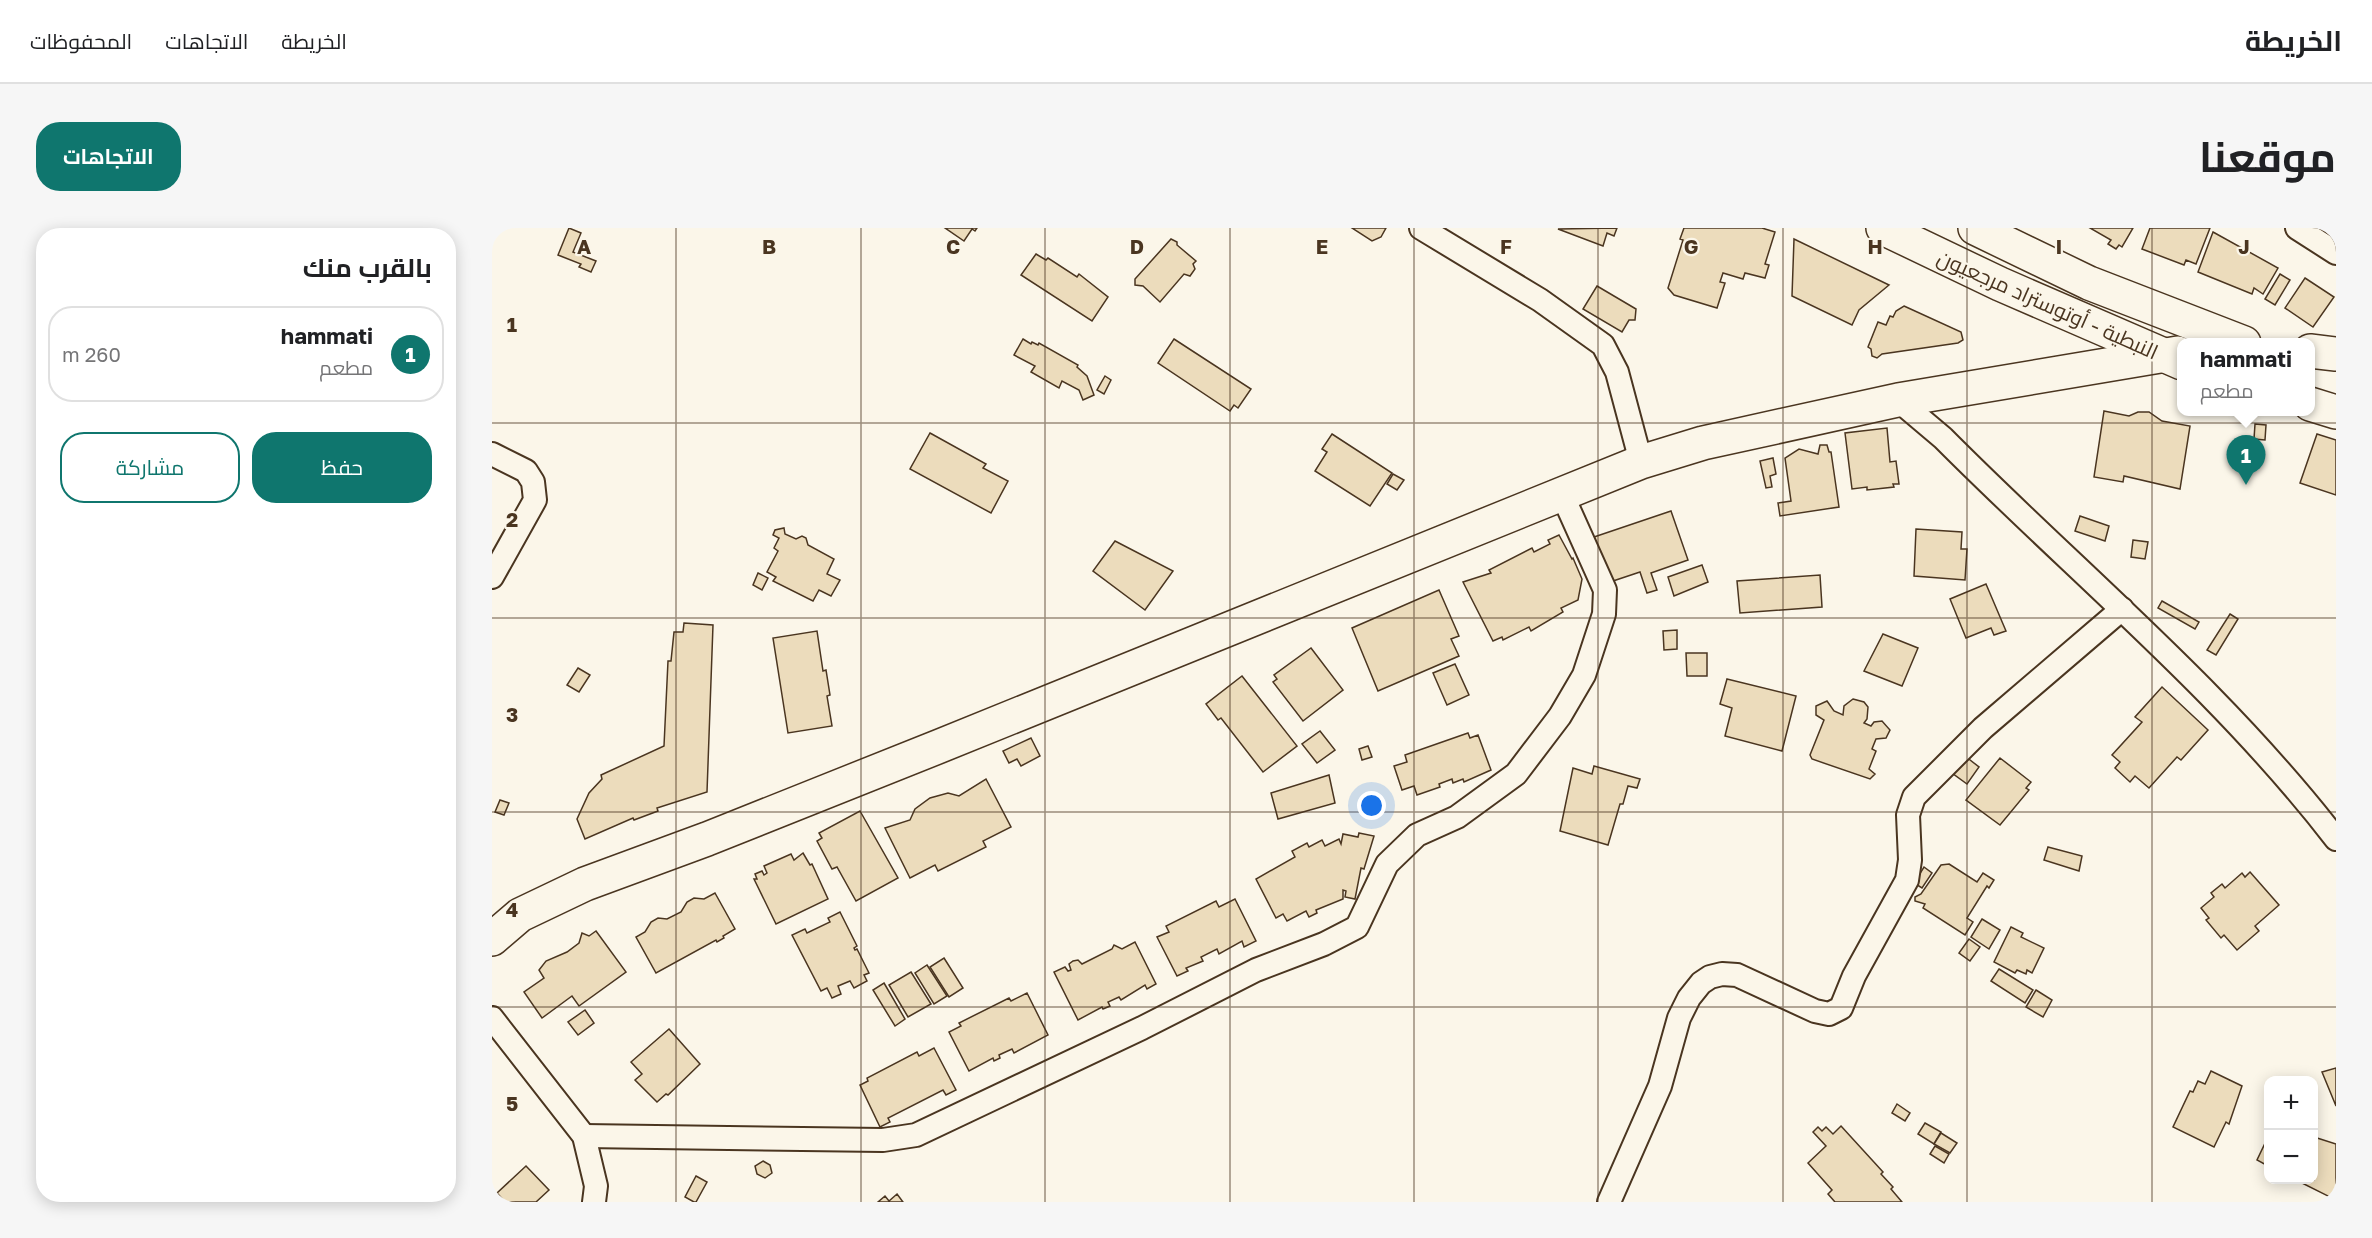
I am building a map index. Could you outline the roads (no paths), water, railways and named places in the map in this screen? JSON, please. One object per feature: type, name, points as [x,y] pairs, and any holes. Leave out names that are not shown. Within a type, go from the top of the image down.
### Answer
[{"type":"main road","name":"النبطية - أوتوستراد مرجعيون","points":[[1883,228],[2175,357]]},
{"type":"main road","name":"النبطية - أوتوستراد مرجعيون","points":[[1975,228],[2089,283],[2233,338]]},
{"type":"main road","points":[[2315,352],[2336,354]]},
{"type":"main road","points":[[492,939],[520,915],[585,884],[706,839],[929,750],[1561,492],[1641,462],[1703,443],[1898,400],[2175,357]]},
{"type":"main road","points":[[2315,406],[2336,412]]},
{"type":"street","points":[[1421,228],[1540,300],[1603,345],[1617,372],[1641,462]]},
{"type":"street","points":[[2297,228],[2336,253]]},
{"type":"street","points":[[1898,400],[1943,438],[2226,710],[2278,768],[2336,839]]},
{"type":"street","points":[[492,454],[526,471],[533,482],[535,500],[492,576]]},
{"type":"street","points":[[584,1136],[883,1140],[916,1135],[1142,1028],[1256,970],[1324,944],[1358,927],[1387,864],[1417,835],[1457,817],[1516,774],[1560,716],[1584,675],[1604,614],[1605,590],[1561,492]]},
{"type":"street","points":[[1609,1202],[1660,1086],[1679,1018],[1694,992],[1710,977],[1722,974],[1753,981],[1815,1011],[1829,1014],[1841,1008],[1854,976],[1907,880],[1910,860],[1908,815],[1914,797],[1983,729],[2122,609]]},
{"type":"street","points":[[492,1018],[584,1136],[596,1186],[594,1202]]},
{"type":"place","name":"hammati","points":[[2246,485]]}]
